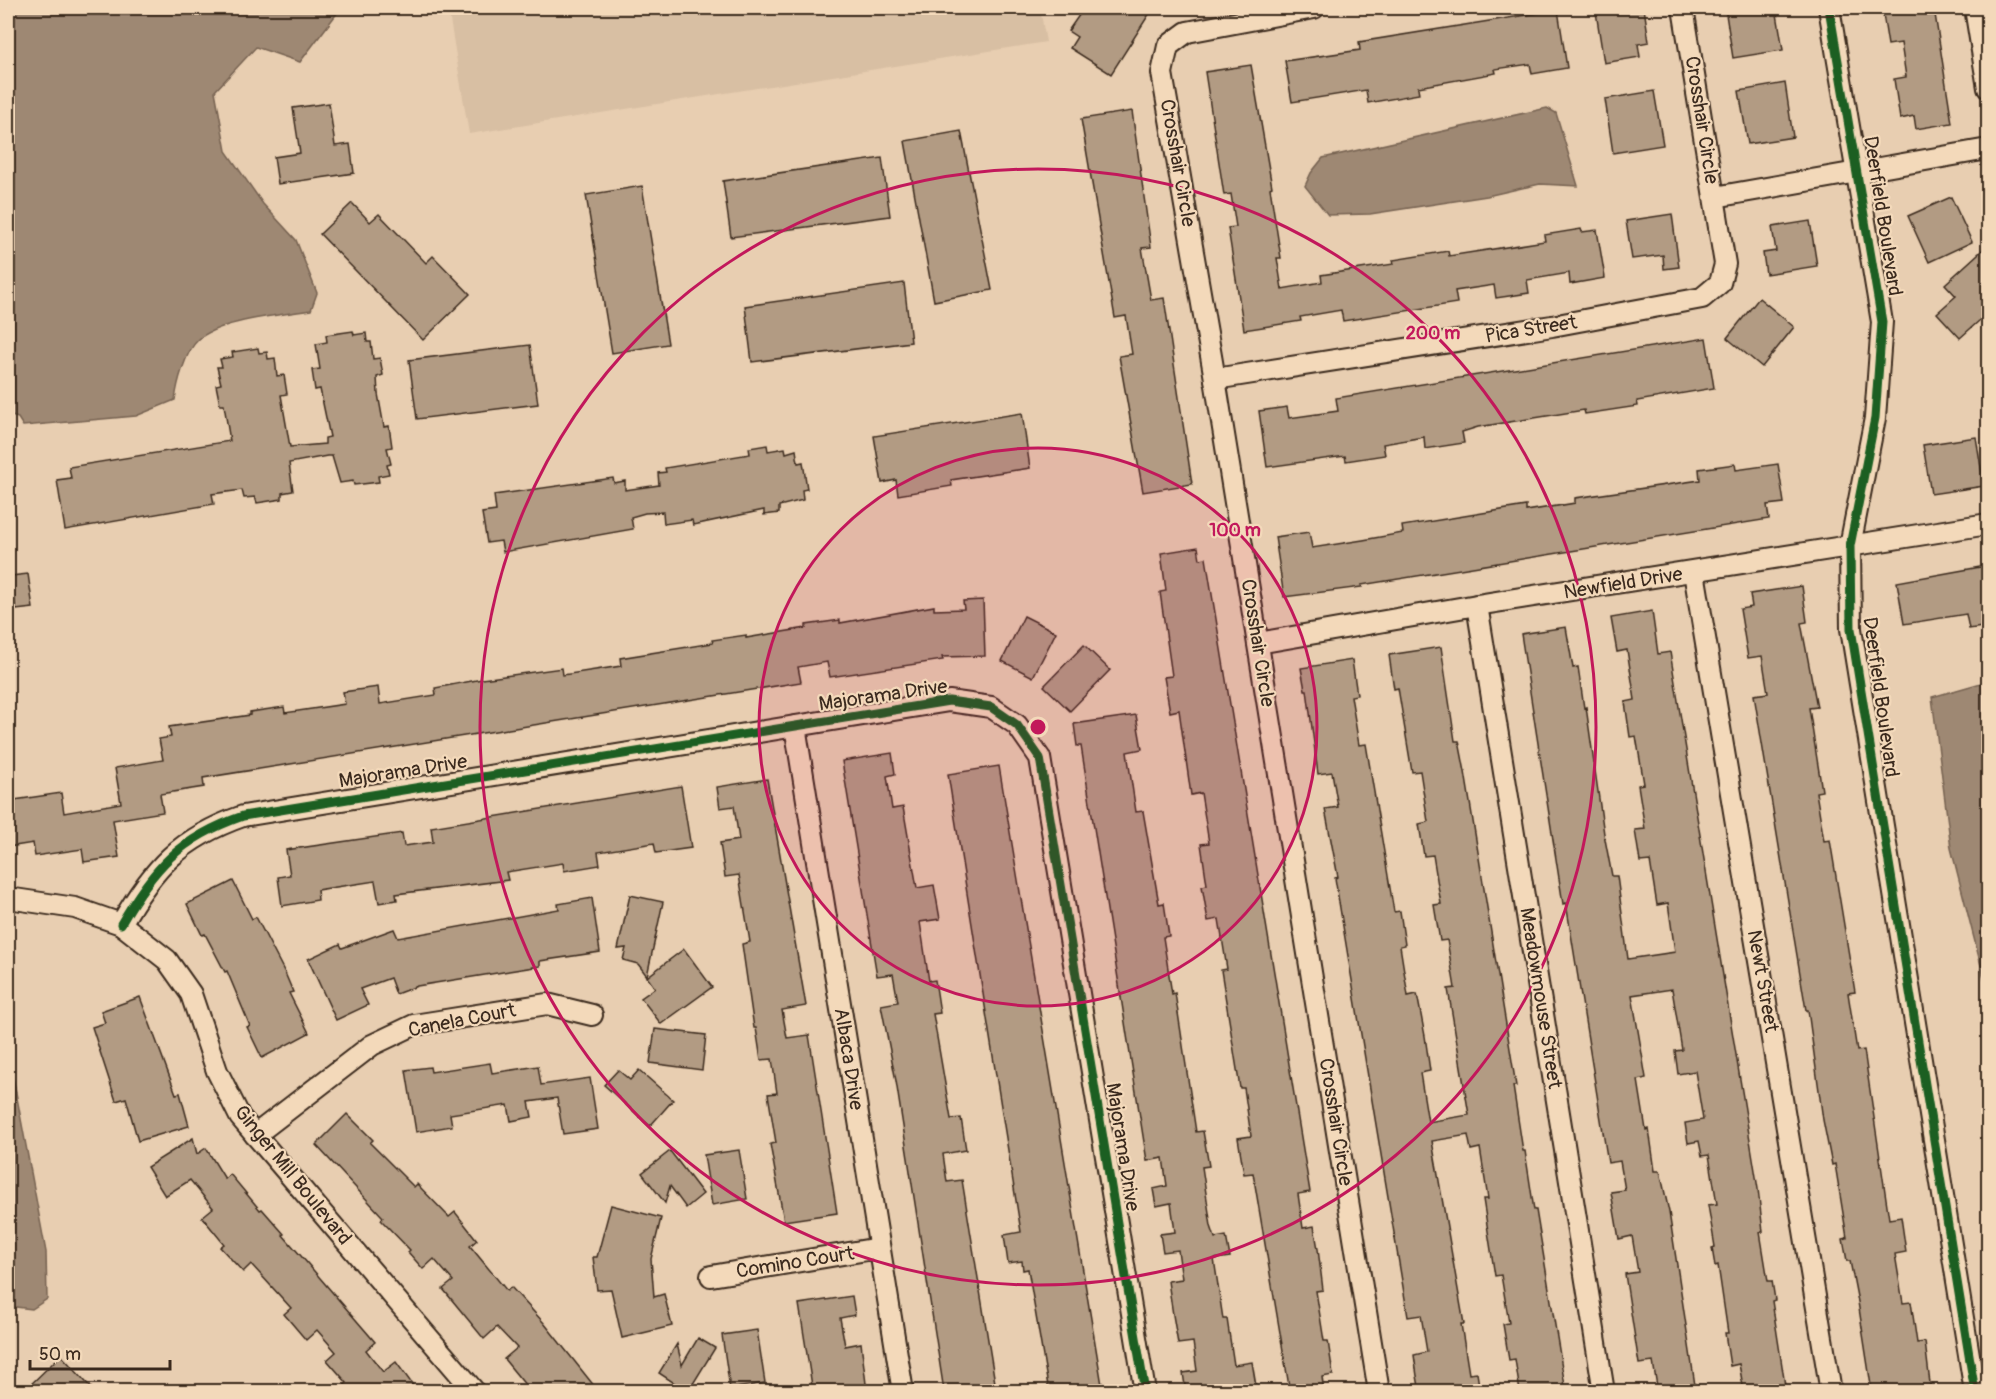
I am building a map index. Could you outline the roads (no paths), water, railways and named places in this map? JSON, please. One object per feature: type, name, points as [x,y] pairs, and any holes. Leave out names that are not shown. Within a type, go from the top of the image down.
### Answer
[{"type":"street","name":"Crosshair Circle","points":[[1314,8],[1187,32],[1168,46],[1162,73],[1215,379],[1379,1392]]},
{"type":"street","name":"Crosshair Circle","points":[[1683,8],[1715,197],[1989,149]]},
{"type":"street","name":"Deerfield Boulevard","points":[[1829,8],[1882,322],[1875,418],[1850,546],[1851,629],[1975,1392]]},
{"type":"street","points":[[1975,8],[1989,88]]},
{"type":"street","name":"Pica Street","points":[[1215,379],[1552,326],[1702,298],[1720,284],[1725,264],[1715,197]]},
{"type":"street","name":"Newfield Drive","points":[[1258,643],[1477,605],[1989,524]]},
{"type":"street","name":"Newt Street","points":[[1694,572],[1831,1392]]},
{"type":"street","name":"Meadowmouse Street","points":[[1477,605],[1604,1392]]},
{"type":"street","name":"Majorama Drive","points":[[121,924],[137,896],[167,857],[214,826],[243,816],[949,701],[991,707],[1017,725],[1040,758],[1145,1392]]},
{"type":"street","name":"Albaca Drive","points":[[795,726],[903,1392]]},
{"type":"street","name":"Ginger Mill Boulevard","points":[[8,898],[75,908],[121,924],[167,960],[191,994],[217,1071],[240,1117],[475,1392]]},
{"type":"street","name":"Canela Court","points":[[255,1135],[372,1045],[414,1025],[547,1004],[592,1015]]},
{"type":"street","name":"Comino Court","points":[[711,1276],[879,1248]]}]
